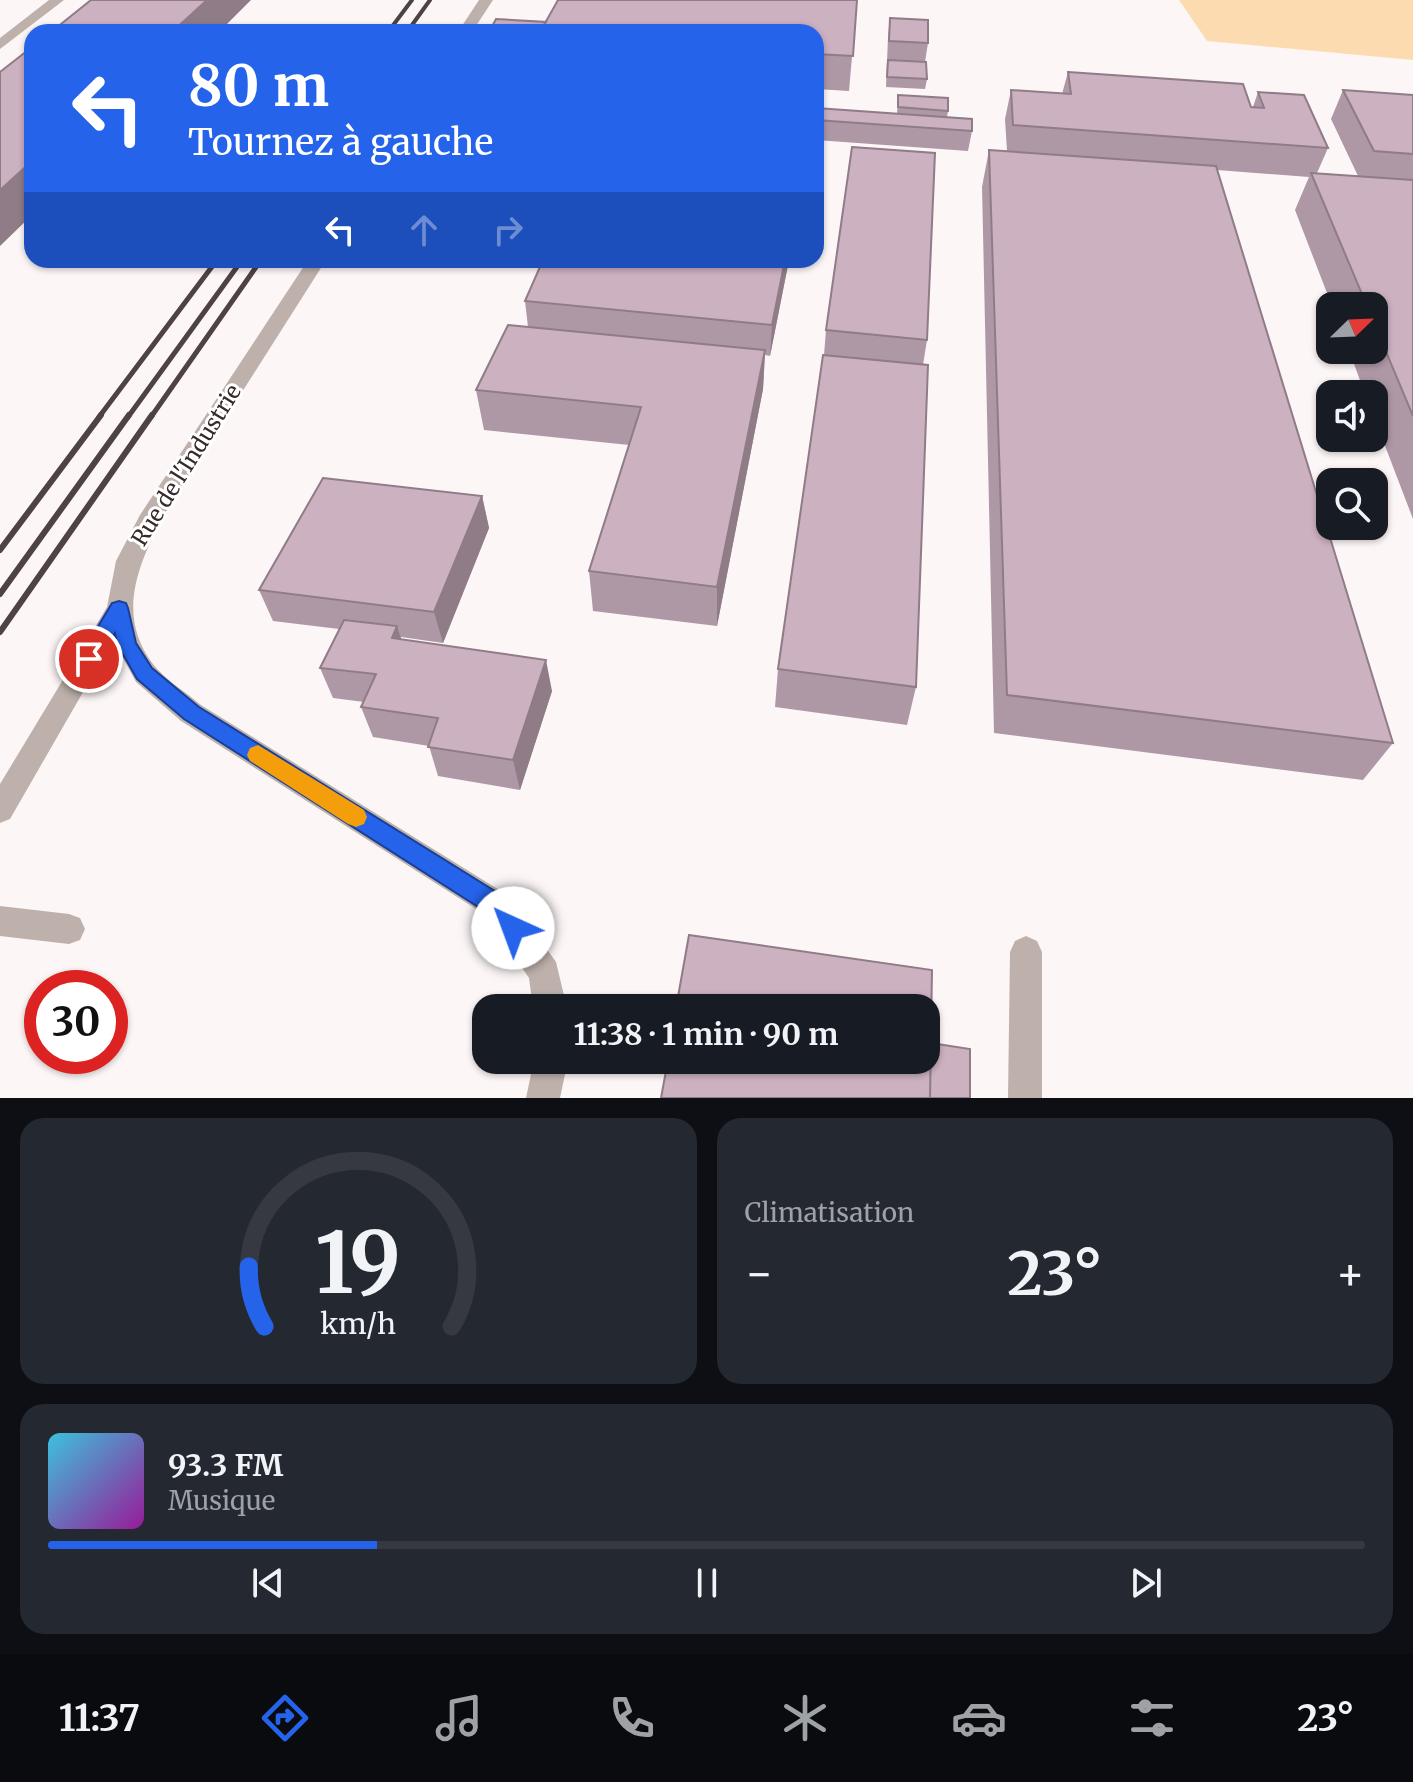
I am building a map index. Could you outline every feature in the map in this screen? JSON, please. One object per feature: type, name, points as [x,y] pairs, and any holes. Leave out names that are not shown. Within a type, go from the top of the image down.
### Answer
[{"type":"street","points":[[27,24],[57,0]]},
{"type":"street","points":[[470,24],[486,0]]},
{"type":"street","points":[[0,45],[24,26]]},
{"type":"street","name":"Rue de l'Industrie","points":[[312,268],[152,515],[128,561],[119,608],[127,644],[145,674],[191,713],[498,906],[545,973],[548,994]]},
{"type":"street","points":[[0,810],[119,608]]},
{"type":"street","points":[[0,921],[69,929]]},
{"type":"street","points":[[1025,1098],[1026,952]]},
{"type":"street","points":[[543,1098],[548,1074]]},
{"type":"shaded area","points":[[1179,0],[1413,0],[1413,60],[1207,41]]},
{"type":"building","points":[[91,0],[207,0],[181,24],[61,24]]},
{"type":"building","points":[[558,0],[857,0],[853,56],[824,54],[824,24],[544,24]]},
{"type":"building","points":[[890,18],[928,20],[928,43],[889,41]]},
{"type":"building","points":[[496,19],[546,22],[545,24],[493,24]]},
{"type":"building","points":[[24,53],[24,168],[0,190],[0,72]]},
{"type":"building","points":[[888,60],[926,62],[927,79],[887,77]]},
{"type":"building","points":[[1068,72],[1243,84],[1251,107],[1264,108],[1258,92],[1304,95],[1328,148],[1013,125],[1011,90],[1071,94]]},
{"type":"building","points":[[1343,90],[1413,95],[1413,154],[1374,151]]},
{"type":"building","points":[[898,95],[948,98],[948,111],[898,107]]},
{"type":"building","points":[[824,109],[972,119],[972,131],[824,121]]},
{"type":"building","points":[[852,147],[935,153],[927,340],[826,330]]},
{"type":"building","points":[[989,150],[1216,166],[1316,492],[1316,540],[1331,540],[1393,743],[1007,695]]},
{"type":"building","points":[[1311,173],[1413,180],[1413,416],[1388,356],[1388,292],[1361,292]]},
{"type":"building","points":[[539,268],[783,268],[772,325],[525,301]]},
{"type":"building","points":[[508,325],[765,350],[717,587],[589,571],[641,407],[476,390]]},
{"type":"building","points":[[823,355],[928,365],[916,687],[778,669]]},
{"type":"building","points":[[323,478],[482,496],[434,612],[259,590]]},
{"type":"building","points":[[344,620],[397,626],[392,638],[546,660],[513,760],[428,747],[438,718],[361,707],[376,674],[320,668]]},
{"type":"building","points":[[689,935],[932,970],[932,994],[678,994]]},
{"type":"building","points":[[940,1044],[970,1049],[970,1098],[930,1098],[930,1074],[940,1074]]},
{"type":"building","points":[[665,1074],[930,1074],[930,1098],[661,1098]]},
{"type":"railway","points":[[394,24],[412,0]]},
{"type":"railway","points":[[413,24],[430,0]]},
{"type":"railway","points":[[99,417],[211,268]]},
{"type":"railway","points":[[128,417],[236,268]]},
{"type":"railway","points":[[151,417],[255,268]]},
{"type":"railway","points":[[0,550],[101,415]]},
{"type":"railway","points":[[0,594],[129,415]]},
{"type":"railway","points":[[0,632],[152,415]]},
{"type":"slow traffic","points":[[258,755],[356,817]]},
{"type":"route","points":[[89,659],[119,608],[127,644],[145,674],[191,713],[498,906],[513,928]]}]
